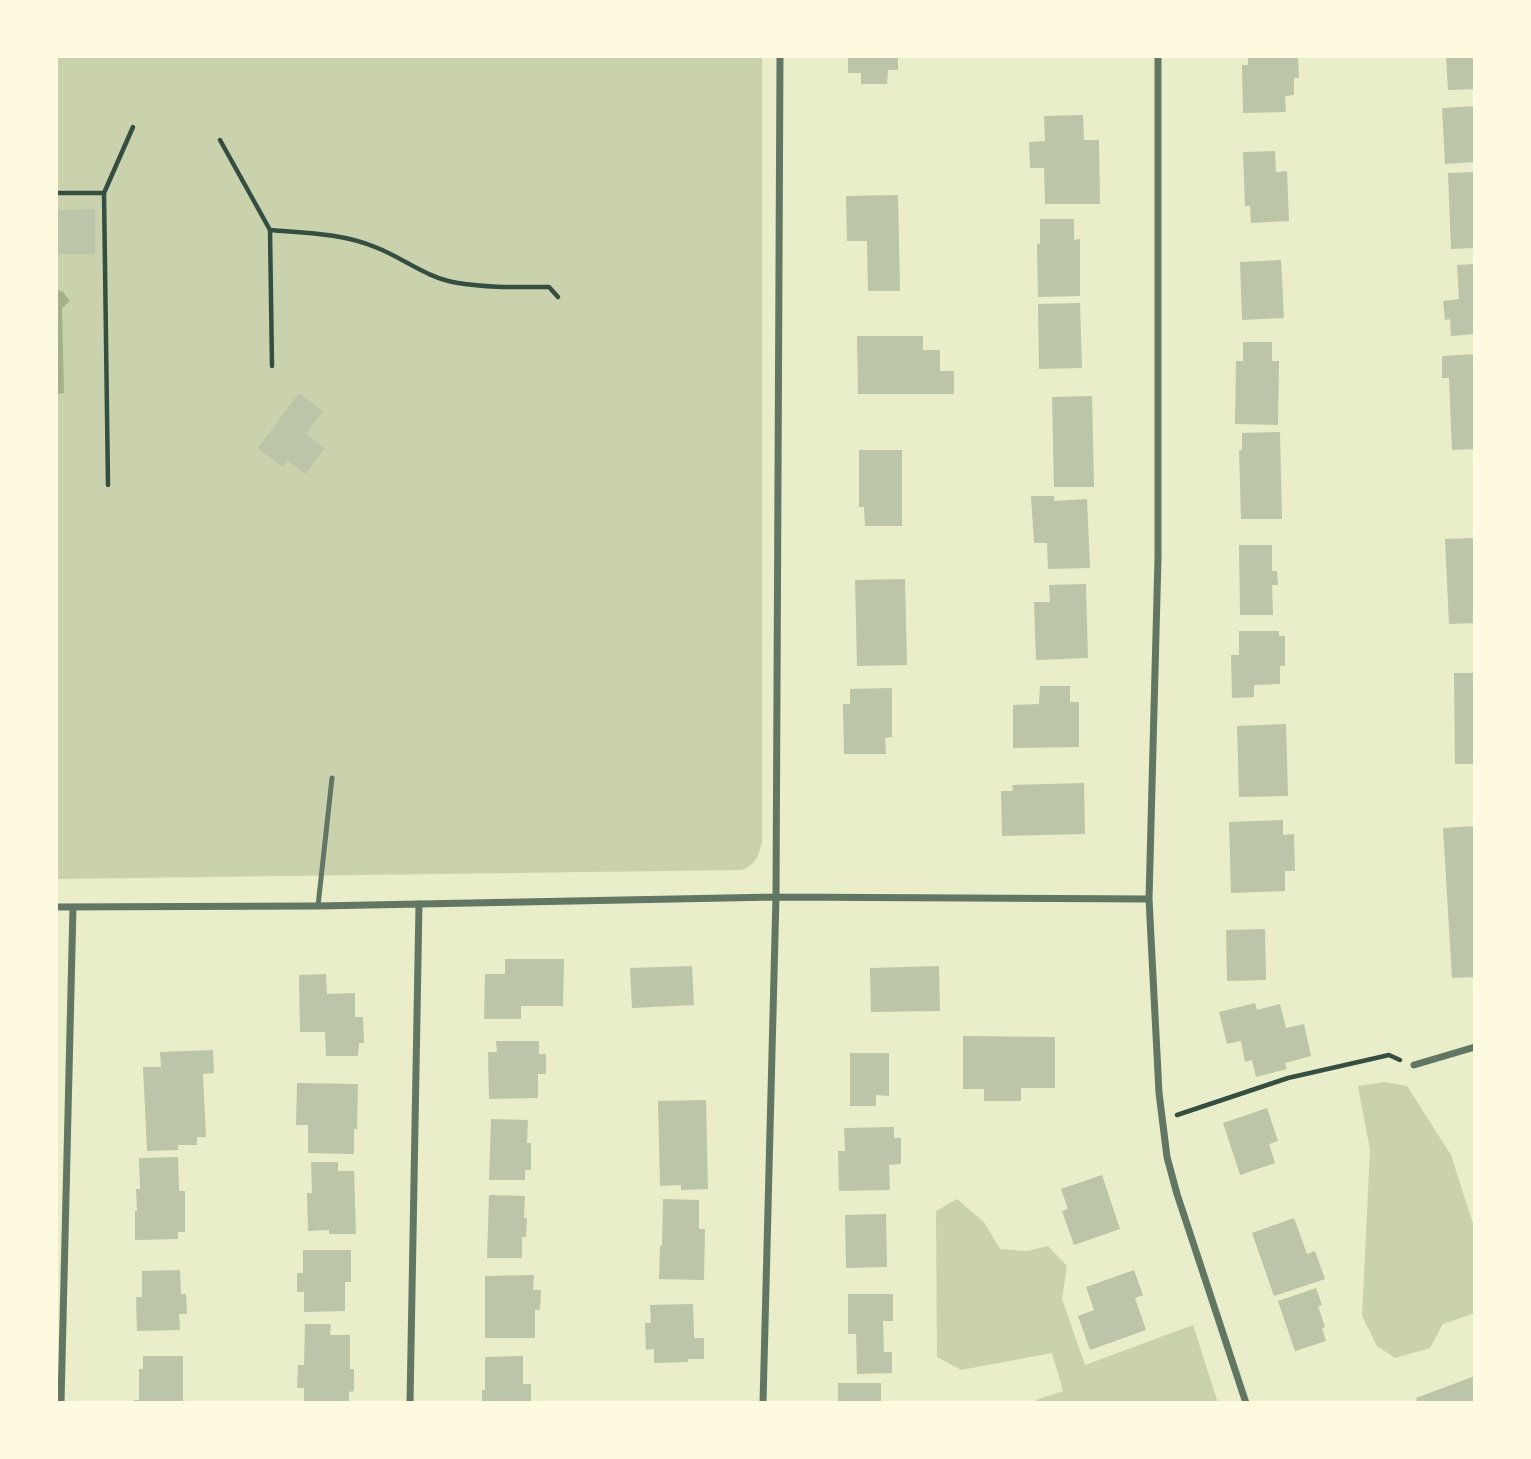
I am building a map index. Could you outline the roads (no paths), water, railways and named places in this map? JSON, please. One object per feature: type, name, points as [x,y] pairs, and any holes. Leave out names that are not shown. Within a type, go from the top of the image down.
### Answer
[{"type":"street","points":[[763,1403],[776,897],[780,56]]},
{"type":"street","points":[[1158,56],[1158,558],[1149,899],[1159,1093],[1167,1157],[1177,1194],[1246,1403]]},
{"type":"street","points":[[56,907],[318,906],[776,897],[1149,899]]},
{"type":"street","points":[[410,1403],[419,904]]},
{"type":"street","points":[[61,1403],[73,907]]},
{"type":"street","points":[[1414,1066],[1475,1048]]},
{"type":"lane","points":[[318,906],[332,778]]}]
